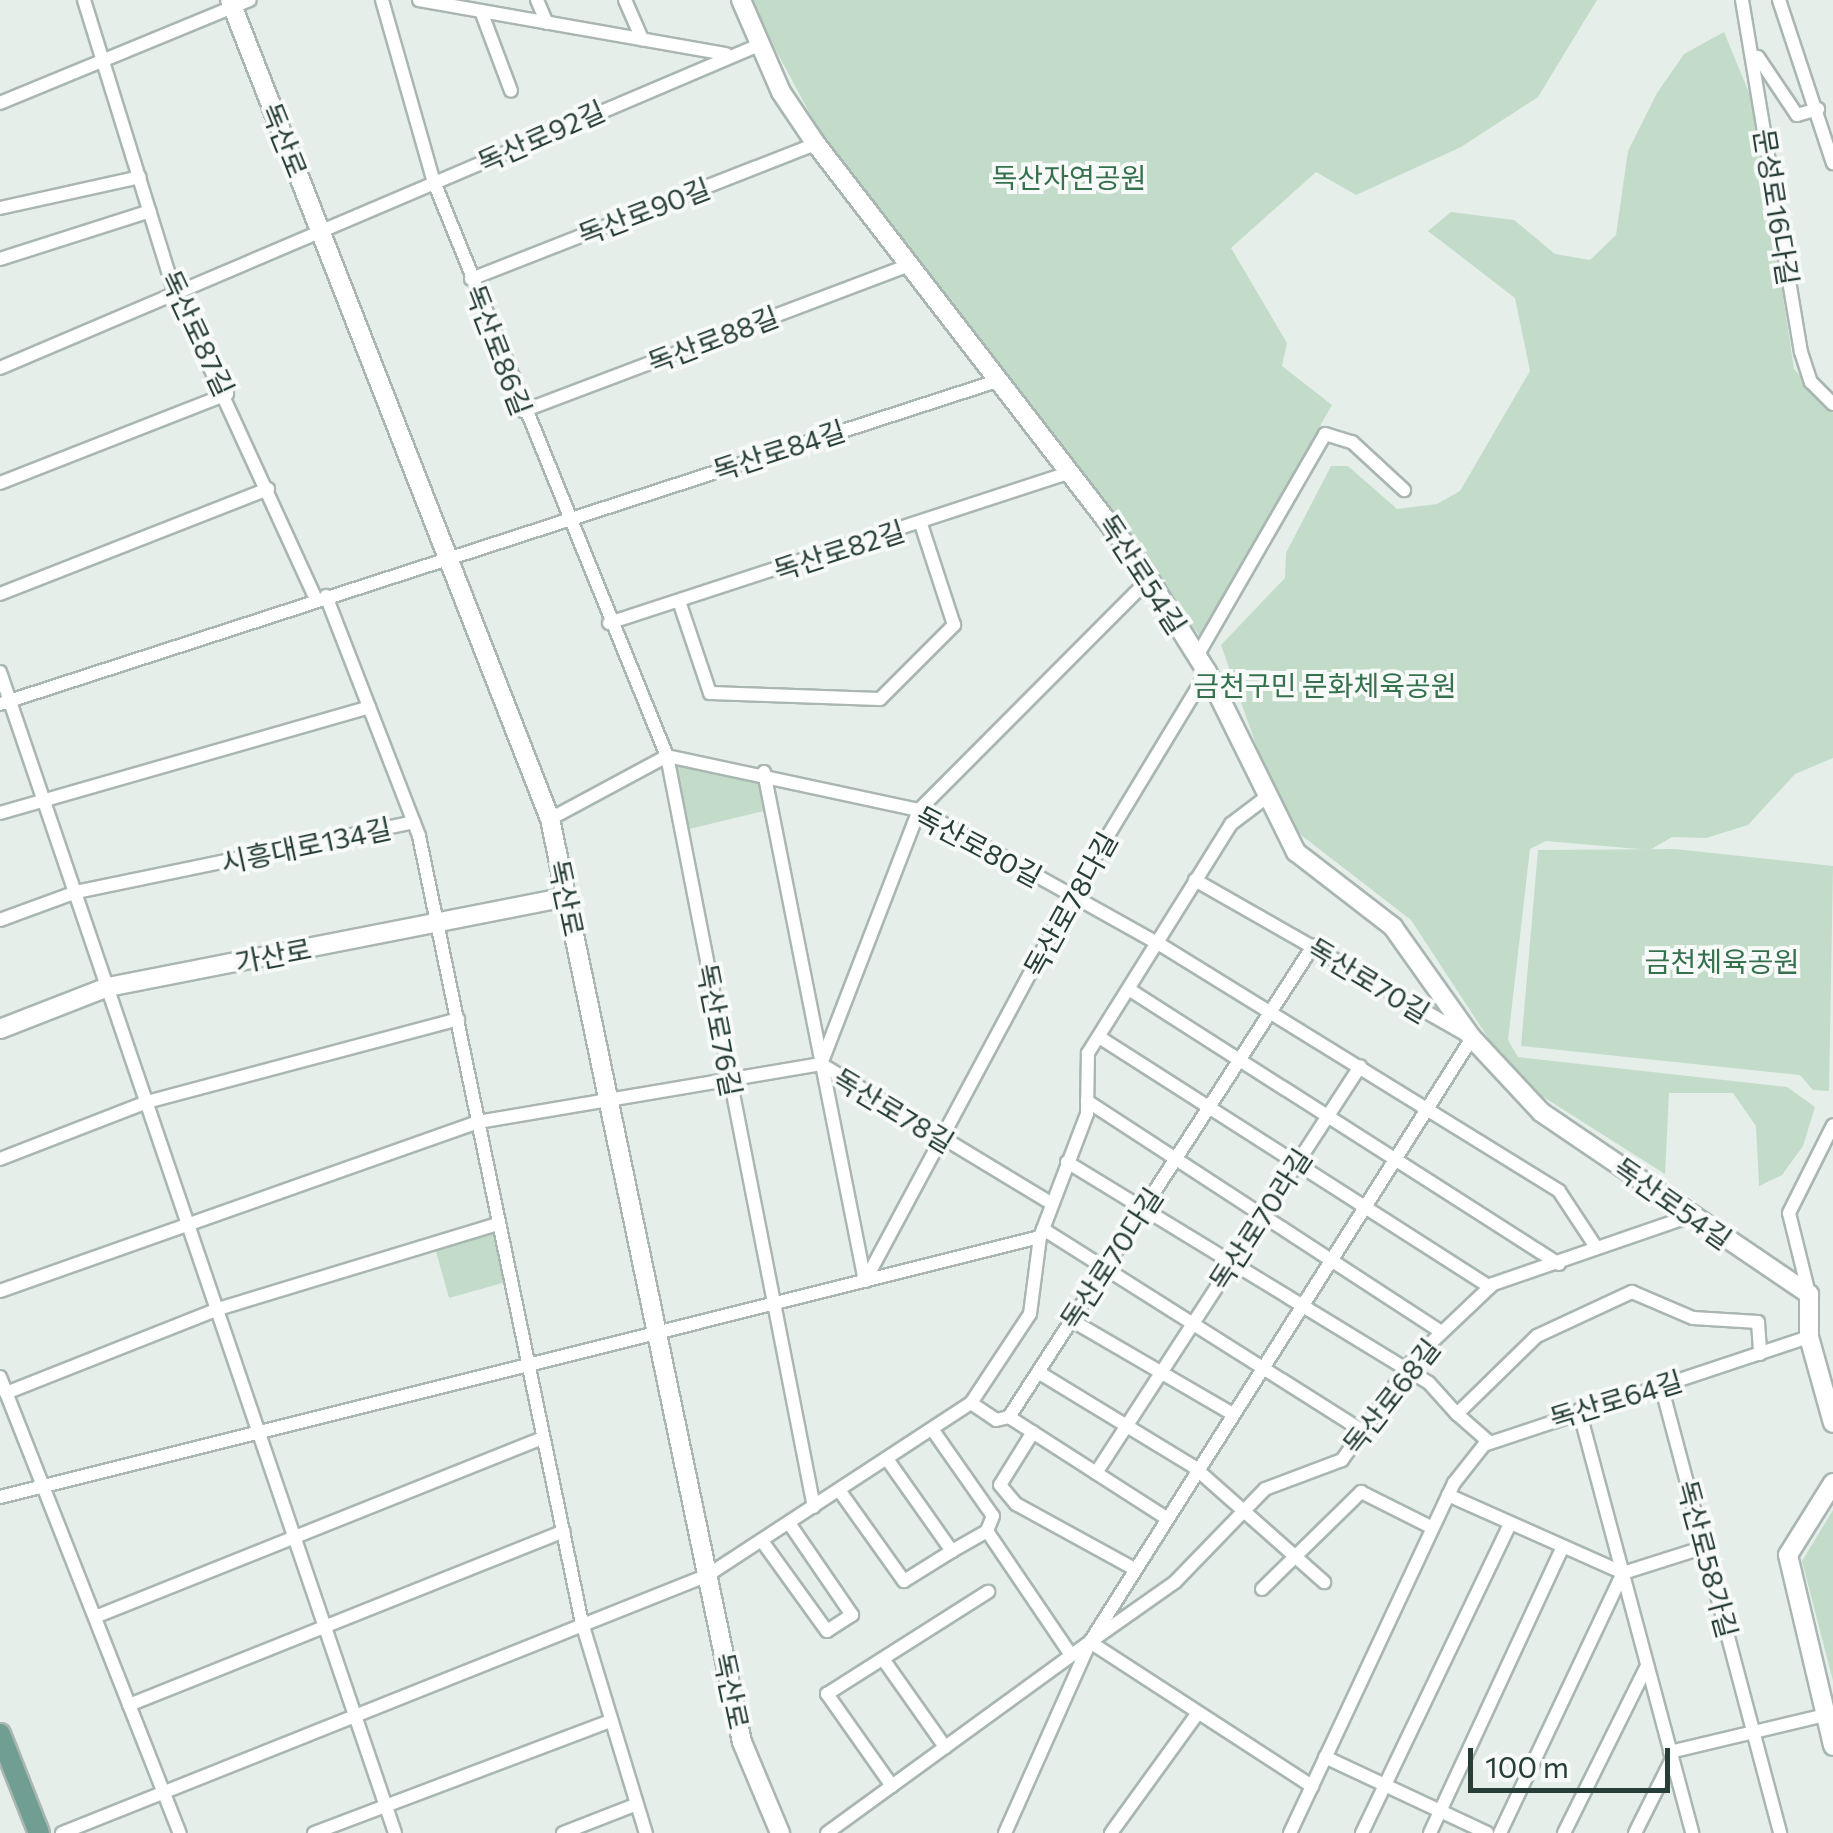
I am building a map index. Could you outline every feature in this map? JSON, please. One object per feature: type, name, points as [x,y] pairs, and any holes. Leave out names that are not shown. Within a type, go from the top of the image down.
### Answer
[{"type":"main road","name":"독산로54길","points":[[740,0],[816,144],[904,267],[1149,579],[1207,672],[1264,799],[1296,852],[1412,948],[1472,1038],[1541,1112],[1810,1294]]},
{"type":"main road","name":"독산로","points":[[238,3],[321,230],[550,819],[742,1742],[780,1833]]},
{"type":"main road","name":"가산로","points":[[0,1030],[108,987],[568,897]]},
{"type":"main road","points":[[1810,1294],[1808,1337],[1833,1423]]},
{"type":"main road","points":[[1833,1483],[1788,1555],[1833,1746]]},
{"type":"main road","points":[[0,1734],[39,1833]]},
{"type":"street","name":"독산로87길","points":[[84,0],[108,56],[176,292],[321,598]]},
{"type":"street","name":"독산로86길","points":[[382,0],[434,182],[564,519]]},
{"type":"street","points":[[420,0],[726,54]]},
{"type":"street","points":[[538,0],[547,22]]},
{"type":"street","points":[[625,0],[642,39]]},
{"type":"street","name":"문성로16다길","points":[[1742,0],[1755,51],[1801,352],[1811,382],[1833,404]]},
{"type":"street","points":[[1779,0],[1833,163]]},
{"type":"street","points":[[0,103],[238,3]]},
{"type":"street","points":[[481,11],[511,92]]},
{"type":"street","name":"독산로92길","points":[[0,368],[726,54],[761,44]]},
{"type":"street","points":[[1755,51],[1797,115],[1818,109]]},
{"type":"street","name":"독산로90길","points":[[471,279],[816,144]]},
{"type":"street","points":[[0,208],[140,177]]},
{"type":"street","points":[[0,259],[150,211]]},
{"type":"street","name":"독산로88길","points":[[522,411],[904,267]]},
{"type":"street","name":"독산로84길","points":[[6,702],[449,555],[994,382]]},
{"type":"street","points":[[0,483],[227,394]]},
{"type":"street","points":[[1196,656],[1326,434],[1352,442],[1404,490]]},
{"type":"street","name":"독산로82길","points":[[609,623],[921,524],[1066,473]]},
{"type":"street","points":[[0,594],[268,489]]},
{"type":"street","points":[[550,819],[667,756],[564,519]]},
{"type":"street","points":[[679,601],[710,693],[880,699],[954,625],[921,524]]},
{"type":"street","points":[[821,1064],[919,810],[1149,579]]},
{"type":"street","name":"시흥대로134길","points":[[0,920],[76,892],[414,822],[321,598]]},
{"type":"street","points":[[0,672],[6,702],[44,796],[395,1833]]},
{"type":"street","name":"독산로78다길","points":[[865,1280],[1072,896],[1207,672]]},
{"type":"street","points":[[0,813],[44,796],[369,707]]},
{"type":"street","name":"독산로80길","points":[[667,756],[764,772],[919,810],[1162,945],[1270,1011]]},
{"type":"street","name":"독산로76길","points":[[667,756],[814,1506]]},
{"type":"street","points":[[764,772],[865,1280]]},
{"type":"street","points":[[62,1833],[708,1575],[972,1403],[1030,1314],[1042,1233],[1087,1100],[1084,1065],[1162,945],[1231,824],[1264,799]]},
{"type":"street","points":[[414,822],[582,1623],[646,1833]]},
{"type":"street","name":"독산로70길","points":[[1196,880],[1472,1038]]},
{"type":"street","name":"독산로70다길","points":[[1009,1416],[1313,946]]},
{"type":"street","points":[[1130,990],[1560,1264]]},
{"type":"street","points":[[1270,1011],[1560,1191],[1594,1244]]},
{"type":"street","points":[[0,1159],[147,1102],[458,1020]]},
{"type":"street","points":[[1099,1038],[1490,1287]]},
{"type":"street","points":[[1005,1833],[1090,1642],[1131,1567],[1472,1038]]},
{"type":"street","name":"독산로78길","points":[[0,1291],[187,1218],[478,1122],[605,1095],[730,1083],[821,1064],[1052,1204]]},
{"type":"street","name":"독산로70라길","points":[[1096,1473],[1360,1066]]},
{"type":"street","points":[[1087,1100],[1441,1332]]},
{"type":"street","points":[[1810,1294],[1789,1213],[1833,1124]]},
{"type":"street","points":[[1067,1162],[1402,1373],[1429,1383],[1489,1442],[1448,1495],[1290,1833]]},
{"type":"street","name":"독산로68길","points":[[1090,1642],[1175,1582],[1265,1489],[1330,1471],[1402,1373],[1490,1287],[1560,1264],[1594,1244],[1693,1215]]},
{"type":"street","points":[[6,1392],[218,1309],[498,1224]]},
{"type":"street","points":[[0,1497],[1042,1233],[1106,1267],[1361,1430]]},
{"type":"street","points":[[1458,1414],[1537,1336],[1632,1292],[1693,1318],[1758,1322],[1760,1354]]},
{"type":"street","points":[[1072,1320],[1229,1412]]},
{"type":"street","name":"독산로64길","points":[[1489,1442],[1808,1337]]},
{"type":"street","points":[[1038,1372],[1194,1467],[1244,1507],[1324,1582]]},
{"type":"street","points":[[0,1377],[180,1833]]},
{"type":"street","name":"독산로58가길","points":[[1661,1385],[1780,1833]]},
{"type":"street","points":[[972,1403],[996,1420],[1009,1416],[1163,1516]]},
{"type":"street","points":[[1580,1410],[1692,1833]]},
{"type":"street","points":[[839,1490],[904,1581],[987,1531],[993,1516],[932,1429]]},
{"type":"street","points":[[1033,1432],[1000,1485],[1016,1504],[1131,1567]]},
{"type":"street","points":[[94,1617],[543,1438]]},
{"type":"street","points":[[887,1459],[952,1551]]},
{"type":"street","points":[[1262,1590],[1361,1492],[1433,1528]]},
{"type":"street","points":[[1448,1495],[1623,1573],[1704,1547]]},
{"type":"street","points":[[762,1541],[827,1631],[852,1615],[789,1523]]},
{"type":"street","points":[[1362,1833],[1510,1524]]},
{"type":"street","points":[[129,1705],[562,1531]]},
{"type":"street","points":[[987,1531],[1072,1656]]},
{"type":"street","points":[[1430,1833],[1562,1549]]},
{"type":"street","points":[[1500,1833],[1623,1573]]},
{"type":"street","points":[[892,1786],[827,1694],[988,1592]]},
{"type":"street","points":[[827,1833],[1090,1642]]},
{"type":"street","points":[[1090,1642],[1312,1786]]},
{"type":"street","points":[[883,1659],[944,1747]]},
{"type":"street","points":[[1564,1833],[1648,1666]]},
{"type":"street","points":[[1111,1833],[1198,1713]]},
{"type":"street","points":[[1671,1755],[1825,1715]]},
{"type":"street","points":[[314,1833],[610,1721]]},
{"type":"street","points":[[1636,1833],[1671,1755]]},
{"type":"street","points":[[1326,1757],[1486,1833]]},
{"type":"street","points":[[562,1833],[635,1805]]},
{"type":"green space","name":"독산자연공원","points":[[749,0],[1597,0],[1538,97],[1461,147],[1356,195],[1316,172],[1231,248],[1287,343],[1282,366],[1332,405],[1200,636],[824,140]]},
{"type":"green space","name":"금천구민 문화체육공원","points":[[1724,32],[1754,105],[1794,369],[1833,413],[1833,758],[1795,774],[1748,825],[1706,838],[1672,837],[1650,850],[1546,841],[1530,849],[1508,1040],[1518,1057],[1787,1087],[1815,1107],[1803,1146],[1782,1175],[1759,1186],[1756,1126],[1733,1093],[1669,1093],[1665,1174],[1515,1079],[1411,920],[1301,835],[1273,793],[1221,645],[1285,578],[1286,553],[1331,466],[1348,466],[1397,509],[1437,504],[1460,491],[1530,371],[1515,298],[1428,231],[1451,212],[1514,220],[1555,254],[1590,260],[1616,235],[1628,151],[1657,93],[1684,54]]},
{"type":"green space","points":[[675,766],[757,780],[764,811],[689,829]]},
{"type":"green space","name":"금천체육공원","points":[[1675,849],[1833,866],[1829,1091],[1813,1090],[1800,1075],[1521,1046],[1538,850]]},
{"type":"green space","points":[[494,1231],[506,1282],[449,1298],[435,1248]]},
{"type":"green space","points":[[1833,1510],[1833,1681],[1802,1561]]}]
